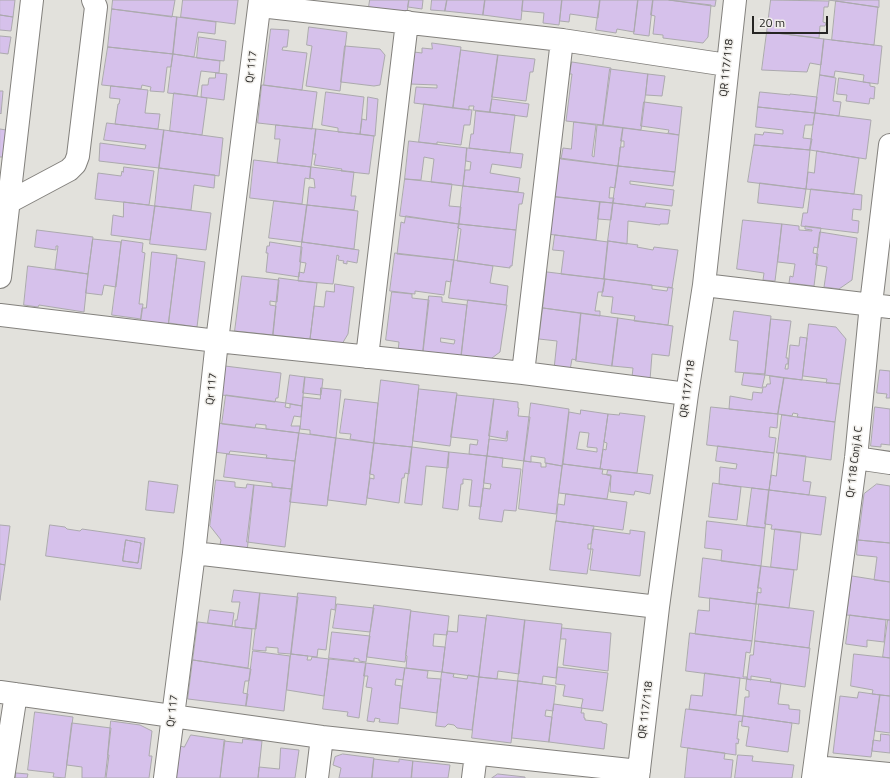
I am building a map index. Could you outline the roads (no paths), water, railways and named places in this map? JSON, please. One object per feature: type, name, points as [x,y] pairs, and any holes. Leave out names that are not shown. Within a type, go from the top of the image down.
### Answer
[{"type":"street","points":[[0,278],[32,0]]},
{"type":"street","points":[[8,202],[69,170],[77,160],[96,7],[94,0]]},
{"type":"street","name":"QR 117/118","points":[[638,775],[658,607],[687,394],[704,285],[735,0]]},
{"type":"street","points":[[260,3],[562,40],[727,65]]},
{"type":"street","name":"Qr 117","points":[[165,778],[194,553],[217,341],[260,3]]},
{"type":"street","points":[[367,357],[407,22]]},
{"type":"street","points":[[523,373],[562,40]]},
{"type":"street","name":"Qr 118 Conj A C","points":[[814,772],[856,458],[880,306],[890,145]]},
{"type":"street","points":[[704,285],[880,306]]},
{"type":"street","points":[[0,315],[217,341],[523,373],[687,394]]},
{"type":"street","points":[[856,458],[890,463]]},
{"type":"street","points":[[194,553],[658,607]]},
{"type":"street","points":[[3,778],[8,693],[322,737],[476,754],[638,775]]},
{"type":"street","points":[[317,778],[322,737]]},
{"type":"street","points":[[473,778],[476,754]]},
{"type":"street","points":[[814,772],[890,774]]}]
